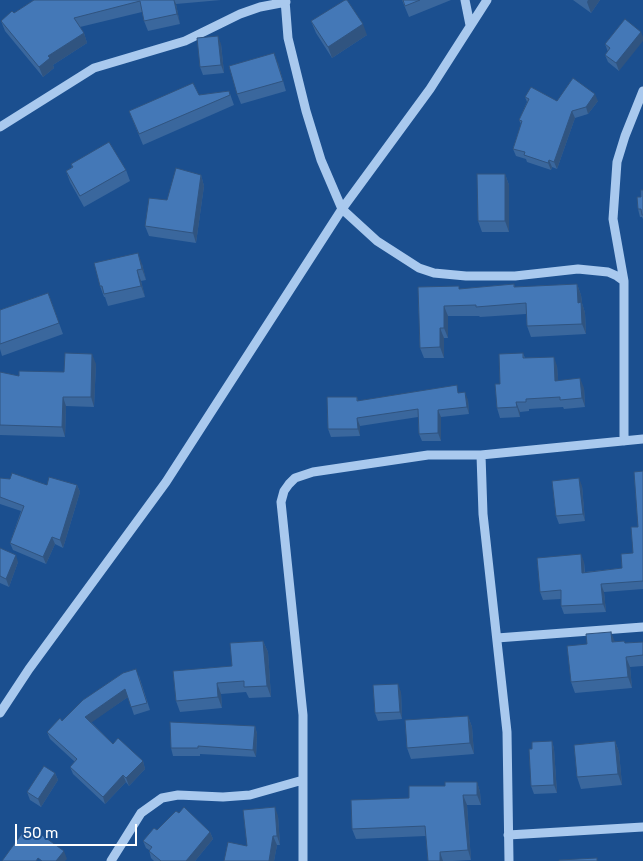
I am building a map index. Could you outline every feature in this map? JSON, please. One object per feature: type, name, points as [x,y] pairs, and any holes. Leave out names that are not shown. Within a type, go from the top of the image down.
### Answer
[{"type":"street","points":[[464,0],[470,25]]},
{"type":"street","points":[[0,712],[29,669],[166,482],[342,209],[430,89],[487,0]]},
{"type":"street","points":[[0,127],[94,68],[185,41],[240,14],[286,1],[288,38],[306,111],[321,160],[342,209],[377,241],[418,268],[434,273],[466,276],[515,276],[578,269],[608,272],[624,281]]},
{"type":"street","points":[[624,441],[624,281],[613,219],[617,162],[643,91]]},
{"type":"street","points":[[303,861],[303,715],[281,502],[284,492],[295,478],[313,472],[428,455],[481,456],[643,439]]},
{"type":"street","points":[[481,456],[484,514],[507,732],[509,861]]},
{"type":"street","points":[[497,638],[643,627]]},
{"type":"street","points":[[111,861],[141,814],[162,798],[178,795],[223,797],[250,795],[303,780]]},
{"type":"street","points":[[508,835],[643,827]]},
{"type":"building","points":[[34,0],[174,0],[177,14],[144,21],[140,1],[74,18],[84,33],[48,56],[50,58],[39,67],[1,21],[12,11],[14,13]]},
{"type":"building","points":[[347,0],[363,24],[328,47],[311,21]]},
{"type":"building","points":[[403,0],[420,0],[405,6]]},
{"type":"building","points":[[625,19],[641,32],[616,63],[605,55],[610,48],[605,44]]},
{"type":"building","points":[[218,36],[221,65],[200,67],[197,38]]},
{"type":"building","points":[[274,53],[283,81],[237,94],[229,66]]},
{"type":"building","points":[[573,78],[595,94],[586,107],[572,111],[554,162],[549,160],[548,163],[524,155],[525,152],[513,149],[522,121],[519,120],[529,99],[525,97],[531,87],[557,101]]},
{"type":"building","points":[[193,83],[199,95],[229,91],[230,95],[139,134],[129,111]]},
{"type":"building","points":[[109,142],[126,170],[80,196],[66,171],[73,167],[71,164]]},
{"type":"building","points":[[176,168],[201,175],[193,233],[145,226],[149,198],[167,200]]},
{"type":"building","points":[[477,174],[505,174],[505,221],[478,221]]},
{"type":"building","points":[[641,190],[643,190],[643,215],[641,209],[638,209],[637,197],[641,197]]},
{"type":"building","points":[[138,253],[142,269],[137,270],[141,286],[104,294],[94,263]]},
{"type":"building","points":[[514,284],[514,287],[577,284],[578,303],[581,302],[582,324],[527,326],[526,303],[476,307],[476,305],[444,306],[444,328],[440,328],[440,347],[420,348],[418,287],[459,286],[459,289]]},
{"type":"building","points":[[48,293],[59,323],[0,344],[0,310]]},
{"type":"building","points":[[65,353],[92,354],[91,397],[63,397],[62,427],[0,425],[0,372],[19,376],[19,371],[64,372]]},
{"type":"building","points":[[523,353],[523,358],[554,357],[555,381],[580,378],[582,398],[560,400],[560,397],[526,399],[526,402],[516,402],[517,407],[497,408],[495,384],[500,384],[499,354]]},
{"type":"building","points":[[457,385],[458,393],[465,392],[467,407],[438,410],[438,433],[419,434],[418,409],[357,418],[358,429],[328,429],[327,397],[357,397],[357,401]]},
{"type":"building","points":[[643,471],[643,581],[601,584],[603,604],[561,606],[561,590],[540,592],[537,558],[581,554],[582,573],[622,568],[621,554],[633,553],[631,527],[638,527],[634,472]]},
{"type":"building","points":[[12,473],[47,485],[49,477],[77,485],[60,540],[52,537],[43,557],[10,543],[24,506],[0,497],[0,478],[10,479]]},
{"type":"building","points":[[579,478],[583,514],[556,516],[552,481]]},
{"type":"building","points":[[0,548],[16,555],[6,579],[0,576]]},
{"type":"building","points":[[611,632],[612,642],[643,642],[643,655],[626,657],[628,677],[571,682],[567,646],[587,644],[586,634]]},
{"type":"building","points":[[263,641],[267,686],[244,687],[244,681],[217,683],[218,697],[176,701],[173,671],[232,666],[230,643]]},
{"type":"building","points":[[136,669],[147,703],[131,707],[125,689],[85,717],[113,744],[118,738],[143,761],[126,778],[123,775],[103,797],[70,767],[77,759],[47,732],[60,718],[62,721],[83,700],[123,673]]},
{"type":"building","points":[[398,684],[400,712],[375,713],[373,685]]},
{"type":"building","points":[[468,716],[470,743],[407,748],[405,720]]},
{"type":"building","points":[[170,722],[255,726],[253,750],[198,746],[198,748],[171,748]]},
{"type":"building","points":[[552,741],[554,785],[531,786],[529,749],[532,749],[532,742]]},
{"type":"building","points":[[615,741],[618,774],[577,777],[574,745]]},
{"type":"building","points":[[44,766],[55,773],[38,799],[27,792]]},
{"type":"building","points":[[445,782],[477,782],[477,795],[463,795],[468,850],[440,852],[440,861],[428,861],[425,826],[352,829],[351,800],[409,798],[409,786],[445,786]]},
{"type":"building","points":[[184,807],[210,832],[186,861],[161,861],[149,851],[152,847],[143,841],[154,828],[157,830],[176,811],[179,813]]},
{"type":"building","points":[[275,807],[277,836],[273,836],[269,861],[224,861],[228,842],[247,846],[243,810]]},
{"type":"building","points":[[28,825],[64,851],[56,861],[42,861],[38,858],[36,861],[2,861]]},
{"type":"building","points":[[597,858],[597,861],[559,861],[559,860]]}]
